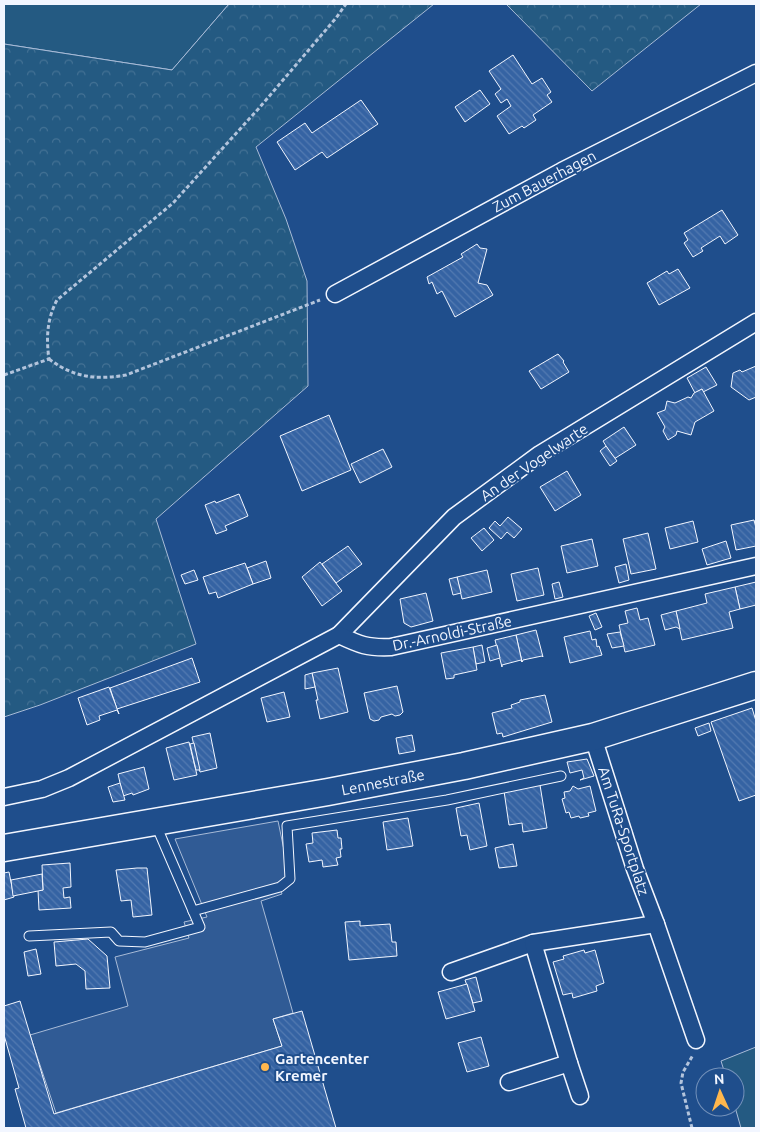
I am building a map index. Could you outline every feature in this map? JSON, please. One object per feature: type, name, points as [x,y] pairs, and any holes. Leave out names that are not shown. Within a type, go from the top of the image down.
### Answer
[{"type":"main road","name":"Lennestraße","points":[[4,848],[396,780],[593,737],[756,685]]},
{"type":"street","name":"Zum Bauerhagen","points":[[335,294],[562,171],[756,73]]},
{"type":"street","name":"An der Vogelwarte","points":[[339,635],[454,517],[540,454],[756,322]]},
{"type":"street","name":"Dr.-Arnoldi-Straße","points":[[339,635],[361,646],[374,648],[391,647],[756,566]]},
{"type":"street","points":[[4,797],[42,789],[69,778],[339,635]]},
{"type":"street","name":"Am TuRa-Sportplatz","points":[[593,737],[635,869],[696,1040]]},
{"type":"street","points":[[451,972],[533,943],[656,924]]},
{"type":"street","points":[[533,943],[580,1096]]},
{"type":"street","points":[[509,1082],[569,1063]]},
{"type":"lane","name":"Lennestraße","points":[[194,912],[280,887],[290,879],[287,826],[447,800],[561,776]]},
{"type":"lane","points":[[29,936],[110,932],[119,940],[145,942],[200,927],[155,822]]},
{"type":"path","points":[[335,294],[126,375],[105,379],[86,376],[59,366],[50,359],[47,337],[49,320],[57,300],[172,203],[260,107],[346,4]]},
{"type":"path","points":[[4,375],[50,359]]},
{"type":"path","points":[[692,1128],[681,1083],[683,1072],[696,1049],[696,1040]]},
{"type":"green space","points":[[4,4],[229,4],[172,70],[4,44]]},
{"type":"green space","points":[[229,4],[434,4],[256,147],[286,219],[307,281],[308,386],[156,519],[196,644],[40,705],[4,717],[4,44],[172,70]]},
{"type":"green space","points":[[506,4],[701,4],[592,91]]},
{"type":"green space","points":[[756,1047],[756,1128],[741,1128],[738,1117],[745,1117],[745,1067],[723,1067],[721,1061]]},
{"type":"shaded area","points":[[278,821],[290,879],[280,887],[282,894],[261,901],[293,1013],[273,1019],[282,1046],[56,1113],[30,1035],[128,1006],[115,957],[189,938],[184,922],[207,917],[175,839]]},
{"type":"building","points":[[513,55],[532,84],[542,78],[551,92],[547,95],[552,102],[533,115],[536,120],[524,128],[522,126],[509,134],[497,116],[511,106],[507,99],[501,103],[495,94],[501,89],[489,71]]},
{"type":"building","points":[[480,90],[490,104],[465,122],[455,107]]},
{"type":"building","points":[[361,100],[378,124],[327,158],[322,152],[295,170],[277,142],[305,123],[312,133]]},
{"type":"building","points":[[722,210],[738,235],[725,244],[720,236],[701,248],[703,251],[693,257],[684,243],[688,240],[684,233]]},
{"type":"building","points":[[477,244],[480,248],[487,249],[478,283],[487,285],[493,295],[455,317],[442,291],[437,294],[432,282],[429,284],[427,277],[463,257],[461,254]]},
{"type":"building","points":[[678,269],[690,288],[659,305],[647,283],[667,271],[669,274]]},
{"type":"building","points":[[558,354],[569,372],[541,389],[529,371]]},
{"type":"building","points":[[756,366],[756,397],[749,400],[731,387],[733,373],[740,370],[742,372]]},
{"type":"building","points":[[706,367],[717,385],[703,392],[702,389],[695,393],[687,378]]},
{"type":"building","points":[[702,389],[714,411],[695,422],[691,435],[677,431],[676,435],[668,440],[663,431],[665,427],[657,413],[665,410],[667,401],[675,403],[688,397],[691,398],[694,393]]},
{"type":"building","points":[[329,415],[351,470],[302,491],[280,436]]},
{"type":"building","points":[[624,427],[636,445],[614,459],[603,441]]},
{"type":"building","points":[[606,446],[617,461],[610,466],[600,451]]},
{"type":"building","points":[[383,449],[392,467],[360,483],[351,464]]},
{"type":"building","points":[[567,471],[581,495],[555,511],[540,487]]},
{"type":"building","points":[[239,494],[248,516],[225,526],[227,530],[216,534],[205,505]]},
{"type":"building","points":[[508,517],[522,529],[514,538],[507,532],[501,539],[489,528],[495,521],[500,526]]},
{"type":"building","points":[[754,520],[756,546],[736,550],[731,525]]},
{"type":"building","points":[[693,521],[698,542],[670,549],[665,528]]},
{"type":"building","points":[[484,528],[494,540],[482,551],[471,538]]},
{"type":"building","points":[[648,533],[656,569],[631,574],[623,539]]},
{"type":"building","points":[[592,539],[598,566],[567,573],[561,546]]},
{"type":"building","points":[[726,541],[731,558],[707,565],[702,549]]},
{"type":"building","points":[[348,546],[362,564],[336,583],[322,564]]},
{"type":"building","points":[[266,561],[271,578],[253,584],[247,568]]},
{"type":"building","points":[[320,562],[342,591],[322,606],[302,577]]},
{"type":"building","points":[[245,563],[253,584],[218,598],[216,592],[209,594],[203,577]]},
{"type":"building","points":[[626,564],[629,580],[619,583],[615,567]]},
{"type":"building","points":[[538,568],[544,595],[517,601],[511,574]]},
{"type":"building","points":[[194,570],[198,580],[185,584],[181,575]]},
{"type":"building","points":[[487,570],[492,592],[462,599],[457,577]]},
{"type":"building","points":[[457,577],[461,593],[453,595],[449,579]]},
{"type":"building","points":[[559,582],[563,597],[555,599],[552,584]]},
{"type":"building","points":[[756,582],[756,605],[740,609],[735,587]]},
{"type":"building","points":[[735,587],[740,609],[729,612],[733,628],[682,640],[676,611],[707,603],[705,594]]},
{"type":"building","points":[[426,593],[433,621],[411,627],[404,623],[400,599]]},
{"type":"building","points":[[637,608],[640,620],[648,618],[655,645],[625,652],[619,625],[628,623],[625,611]]},
{"type":"building","points":[[676,611],[680,629],[676,627],[665,630],[661,615]]},
{"type":"building","points":[[596,613],[602,627],[595,630],[589,616]]},
{"type":"building","points":[[536,630],[543,657],[523,660],[522,662],[516,635]]},
{"type":"building","points":[[590,631],[592,640],[596,639],[597,647],[599,646],[602,655],[570,663],[564,637]]},
{"type":"building","points":[[620,632],[624,646],[612,648],[607,634]]},
{"type":"building","points":[[516,635],[522,662],[521,660],[502,665],[502,667],[495,640]]},
{"type":"building","points":[[482,645],[485,662],[476,664],[473,647]]},
{"type":"building","points":[[497,645],[500,658],[490,661],[487,648]]},
{"type":"building","points":[[473,647],[477,670],[454,675],[454,678],[446,679],[441,653]]},
{"type":"building","points":[[192,658],[200,682],[117,709],[110,688]]},
{"type":"building","points":[[338,668],[348,712],[320,719],[312,673]]},
{"type":"building","points":[[312,673],[315,687],[305,689],[305,675]]},
{"type":"building","points":[[397,686],[403,712],[400,715],[395,716],[392,714],[381,717],[379,720],[374,721],[370,719],[364,693]]},
{"type":"building","points":[[109,687],[119,714],[117,710],[99,716],[100,720],[87,725],[78,698]]},
{"type":"building","points":[[284,692],[290,717],[267,722],[261,698]]},
{"type":"building","points":[[545,695],[552,722],[503,737],[502,733],[497,734],[492,713],[512,708],[511,705],[520,702],[520,700]]},
{"type":"building","points":[[752,708],[756,721],[756,795],[739,801],[711,722]]},
{"type":"building","points":[[709,723],[711,731],[698,736],[695,728]]},
{"type":"building","points":[[210,733],[217,768],[200,772],[192,737]]},
{"type":"building","points":[[412,735],[415,751],[399,754],[396,738]]},
{"type":"building","points":[[189,742],[197,775],[174,780],[166,748]]},
{"type":"building","points":[[194,743],[200,770],[196,770],[190,744]]},
{"type":"building","points":[[587,759],[594,776],[580,780],[584,778],[582,770],[570,773],[567,762]]},
{"type":"building","points":[[144,767],[149,789],[133,795],[132,793],[123,796],[118,774]]},
{"type":"building","points":[[120,783],[125,800],[113,802],[108,787]]},
{"type":"building","points":[[540,785],[547,828],[523,832],[522,823],[509,825],[504,791]]},
{"type":"building","points":[[573,786],[578,789],[590,786],[596,811],[588,813],[589,816],[571,818],[569,812],[566,813],[562,799],[565,798],[564,792],[570,791]]},
{"type":"building","points":[[479,803],[487,846],[470,850],[467,835],[461,836],[456,808]]},
{"type":"building","points":[[408,818],[413,846],[387,850],[383,822]]},
{"type":"building","points":[[337,830],[338,838],[341,838],[342,849],[340,849],[341,857],[336,858],[338,865],[323,867],[322,860],[309,862],[306,844],[313,843],[312,833]]},
{"type":"building","points":[[513,844],[517,866],[499,868],[495,848]]},
{"type":"building","points":[[70,863],[71,887],[63,888],[64,898],[70,897],[71,908],[39,910],[38,890],[43,890],[42,865]]},
{"type":"building","points":[[147,868],[152,915],[133,917],[131,900],[121,901],[116,870]]},
{"type":"building","points":[[9,872],[14,897],[4,900],[4,873]]},
{"type":"building","points":[[42,874],[43,890],[13,896],[11,880]]},
{"type":"building","points":[[360,921],[360,926],[390,924],[392,942],[396,942],[397,956],[349,960],[345,922]]},
{"type":"building","points":[[88,939],[107,956],[110,988],[86,989],[85,971],[76,964],[56,966],[54,942]]},
{"type":"building","points":[[36,949],[41,974],[28,976],[24,952]]},
{"type":"building","points":[[584,950],[585,953],[595,950],[604,983],[596,986],[597,991],[573,998],[572,993],[563,995],[553,962],[564,959],[563,956]]},
{"type":"building","points":[[476,977],[482,1001],[473,1003],[465,980]]},
{"type":"building","points":[[467,984],[475,1011],[446,1019],[438,992]]},
{"type":"building","name":"Gartencenter Kremer","points":[[20,1001],[54,1114],[282,1046],[273,1019],[302,1011],[336,1128],[26,1128],[15,1089],[19,1088],[4,1035],[4,1006]]},
{"type":"building","points":[[481,1037],[489,1066],[467,1072],[458,1043]]},
{"type":"place","name":"Gartencenter Kremer","points":[[265,1067]]}]
